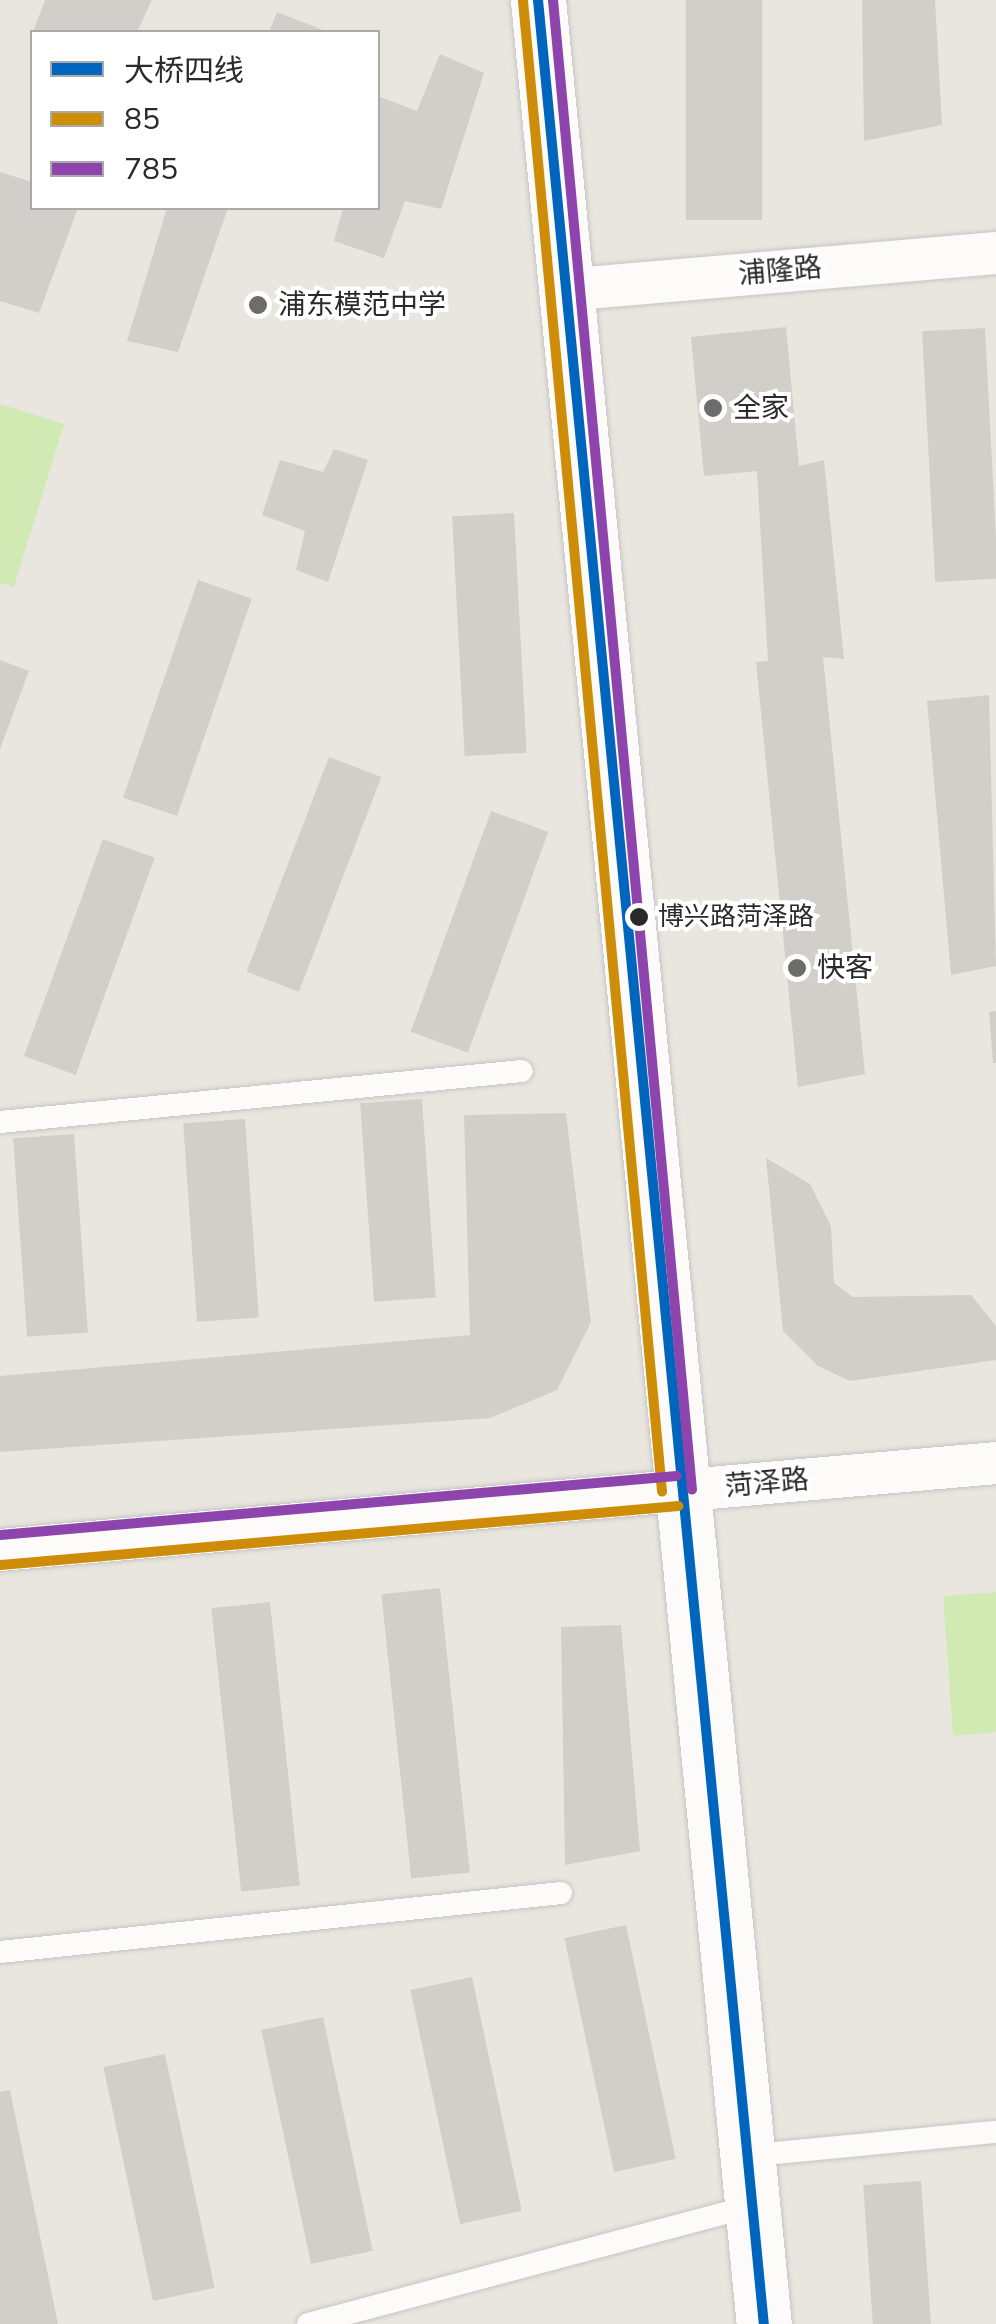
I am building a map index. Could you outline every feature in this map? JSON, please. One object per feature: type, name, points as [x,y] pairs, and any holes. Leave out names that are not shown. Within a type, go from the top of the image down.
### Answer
[{"type":"street","points":[[538,0],[677,1491],[726,1876],[764,2324]]},
{"type":"street","name":"浦隆路","points":[[564,290],[996,253]]},
{"type":"street","name":"菏泽路","points":[[0,1550],[996,1463]]},
{"type":"lane","points":[[0,1122],[522,1071]]},
{"type":"lane","points":[[0,1952],[561,1893]]},
{"type":"lane","points":[[308,2324],[749,2181],[996,2132]]},
{"type":"green space","points":[[0,404],[64,424],[14,587],[0,583]]},
{"type":"green space","points":[[996,1592],[996,1732],[953,1736],[943,1596]]},
{"type":"building","points":[[45,0],[152,0],[138,30],[34,30]]},
{"type":"building","points":[[686,0],[762,0],[762,220],[686,220]]},
{"type":"building","points":[[862,0],[935,0],[942,125],[864,141]]},
{"type":"building","points":[[277,12],[323,30],[270,30]]},
{"type":"building","points":[[440,54],[484,73],[441,209],[405,201],[384,258],[334,241],[342,210],[380,210],[380,97],[417,111]]},
{"type":"building","points":[[0,172],[30,181],[30,210],[77,210],[39,313],[0,301]]},
{"type":"building","points":[[166,210],[227,210],[178,352],[127,341]]},
{"type":"building","points":[[786,327],[799,466],[824,460],[844,659],[823,657],[865,1074],[798,1087],[756,662],[768,661],[757,471],[704,476],[691,337]]},
{"type":"building","points":[[985,328],[996,579],[935,582],[922,331]]},
{"type":"building","points":[[334,449],[368,460],[328,582],[296,570],[305,531],[262,515],[280,460],[323,472]]},
{"type":"building","points":[[514,513],[527,753],[465,756],[452,516]]},
{"type":"building","points":[[198,580],[252,599],[177,816],[123,797]]},
{"type":"building","points":[[0,660],[29,671],[0,749]]},
{"type":"building","points":[[989,695],[996,966],[951,975],[927,701]]},
{"type":"building","points":[[329,757],[381,777],[299,992],[247,972]]},
{"type":"building","points":[[491,811],[548,832],[468,1053],[411,1032]]},
{"type":"building","points":[[103,839],[155,858],[76,1075],[24,1056]]},
{"type":"building","points":[[996,1011],[996,1063],[993,1063],[989,1012]]},
{"type":"building","points":[[422,1099],[436,1298],[374,1302],[360,1103]]},
{"type":"building","points":[[566,1113],[591,1322],[557,1390],[490,1418],[0,1452],[0,1376],[470,1335],[464,1115]]},
{"type":"building","points":[[245,1119],[259,1318],[197,1322],[183,1123]]},
{"type":"building","points":[[74,1134],[88,1333],[27,1337],[13,1138]]},
{"type":"building","points":[[766,1158],[810,1184],[831,1226],[834,1283],[853,1297],[971,1295],[996,1326],[996,1360],[850,1381],[818,1366],[783,1331]]},
{"type":"building","points":[[440,1588],[470,1872],[411,1879],[381,1594]]},
{"type":"building","points":[[270,1602],[300,1885],[241,1892],[211,1608]]},
{"type":"building","points":[[621,1625],[640,1851],[565,1865],[561,1627]]},
{"type":"building","points":[[626,1925],[676,2159],[614,2172],[564,1938]]},
{"type":"building","points":[[472,1977],[522,2211],[460,2224],[410,1990]]},
{"type":"building","points":[[323,2017],[373,2251],[311,2264],[261,2030]]},
{"type":"building","points":[[165,2054],[215,2288],[153,2301],[103,2067]]},
{"type":"building","points":[[10,2090],[58,2324],[0,2324],[0,2092]]},
{"type":"building","points":[[921,2181],[931,2324],[873,2324],[863,2185]]},
{"type":"transit line","name":"大桥四线","points":[[538,0],[764,2324]]},
{"type":"transit line","name":"785","points":[[553,0],[692,1490]]},
{"type":"transit line","name":"85","points":[[523,1],[662,1492]]},
{"type":"transit line","name":"785","points":[[0,1535],[676,1476]]},
{"type":"transit line","name":"85","points":[[1,1565],[678,1506]]},
{"type":"place","name":"浦东模范中学","points":[[258,305]]},
{"type":"place","name":"全家","points":[[713,408]]},
{"type":"place","name":"博兴路菏泽路","points":[[639,917]]},
{"type":"place","name":"快客","points":[[797,968]]}]
